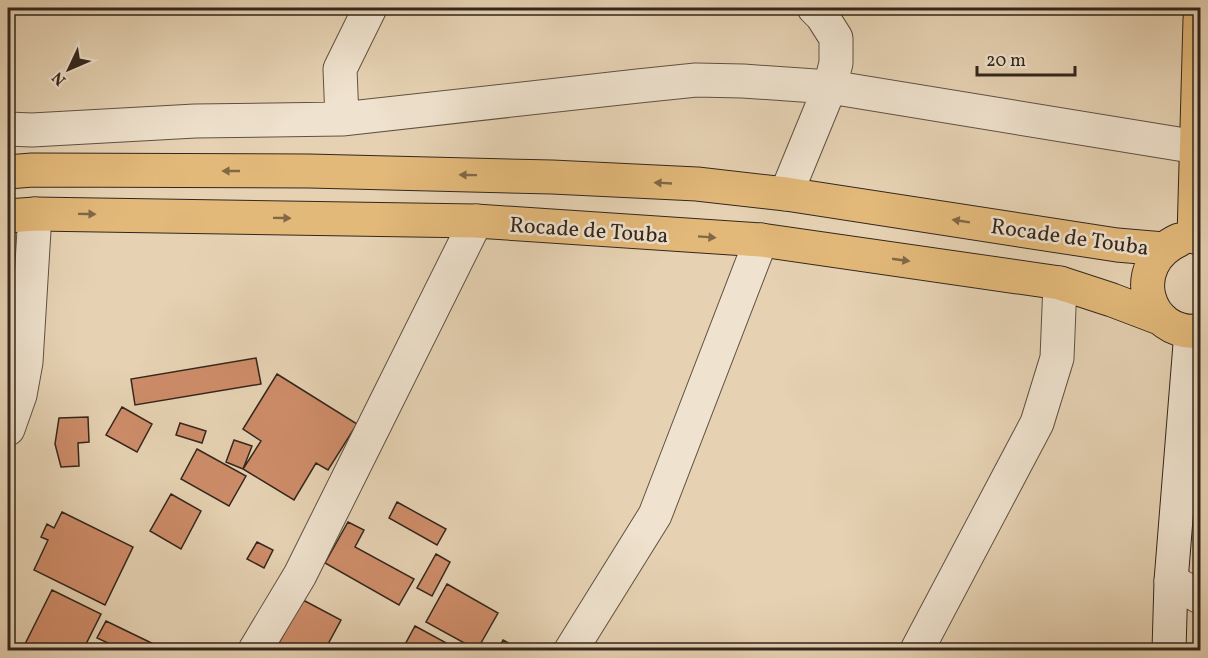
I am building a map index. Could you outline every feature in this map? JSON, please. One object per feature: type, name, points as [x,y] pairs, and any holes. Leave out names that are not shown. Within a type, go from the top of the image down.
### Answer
[{"type":"main road","points":[[1185,328],[1152,307],[1148,292],[1148,276],[1153,261],[1186,242],[1197,147],[1200,19]]},
{"type":"main road","name":"Rocade de Touba","points":[[20,171],[309,171],[552,177],[697,184],[786,194],[1117,245],[1186,242]]},
{"type":"main road","name":"Rocade de Touba","points":[[21,215],[476,221],[761,240],[1060,284],[1112,300],[1185,328]]},
{"type":"street","points":[[342,119],[340,69],[370,8]]},
{"type":"street","points":[[786,194],[830,87],[836,63],[836,38],[814,8]]},
{"type":"street","points":[[20,171],[20,129],[195,121],[342,119],[696,80],[830,87],[1197,147]]},
{"type":"street","points":[[8,429],[20,395],[26,362],[21,215]]},
{"type":"street","points":[[255,651],[300,575],[476,221]]},
{"type":"street","points":[[571,651],[655,515],[761,240]]},
{"type":"street","points":[[917,651],[1037,423],[1057,358],[1060,284]]},
{"type":"street","points":[[1169,651],[1185,328]]},
{"type":"street","points":[[1171,581],[1200,597]]},
{"type":"building","points":[[256,358],[261,384],[135,405],[131,379]]},
{"type":"building","points":[[277,374],[357,424],[328,470],[316,463],[294,500],[243,469],[261,441],[243,429]]},
{"type":"building","points":[[122,407],[152,424],[137,452],[106,435]]},
{"type":"building","points":[[88,417],[89,442],[78,443],[79,466],[61,467],[55,444],[59,418]]},
{"type":"building","points":[[180,423],[206,431],[202,443],[176,435]]},
{"type":"building","points":[[234,440],[252,446],[243,469],[226,462]]},
{"type":"building","points":[[197,449],[246,476],[229,506],[181,479]]},
{"type":"building","points":[[171,494],[201,511],[181,549],[150,531]]},
{"type":"building","points":[[397,502],[446,529],[437,545],[389,518]]},
{"type":"building","points":[[62,512],[133,547],[105,605],[34,570],[48,540],[41,537],[47,524],[54,528]]},
{"type":"building","points":[[348,522],[364,530],[355,547],[414,579],[399,605],[325,563]]},
{"type":"building","points":[[257,542],[273,550],[264,568],[247,559]]},
{"type":"building","points":[[436,554],[450,562],[432,596],[417,588]]},
{"type":"building","points":[[447,584],[498,613],[477,650],[426,622]]},
{"type":"building","points":[[52,590],[101,614],[83,650],[22,650]]},
{"type":"building","points":[[303,600],[341,620],[327,646],[334,650],[275,650]]},
{"type":"building","points":[[106,621],[166,650],[123,650],[97,638]]},
{"type":"building","points":[[415,626],[450,645],[447,650],[402,650]]},
{"type":"building","points":[[503,640],[521,650],[498,650]]}]
